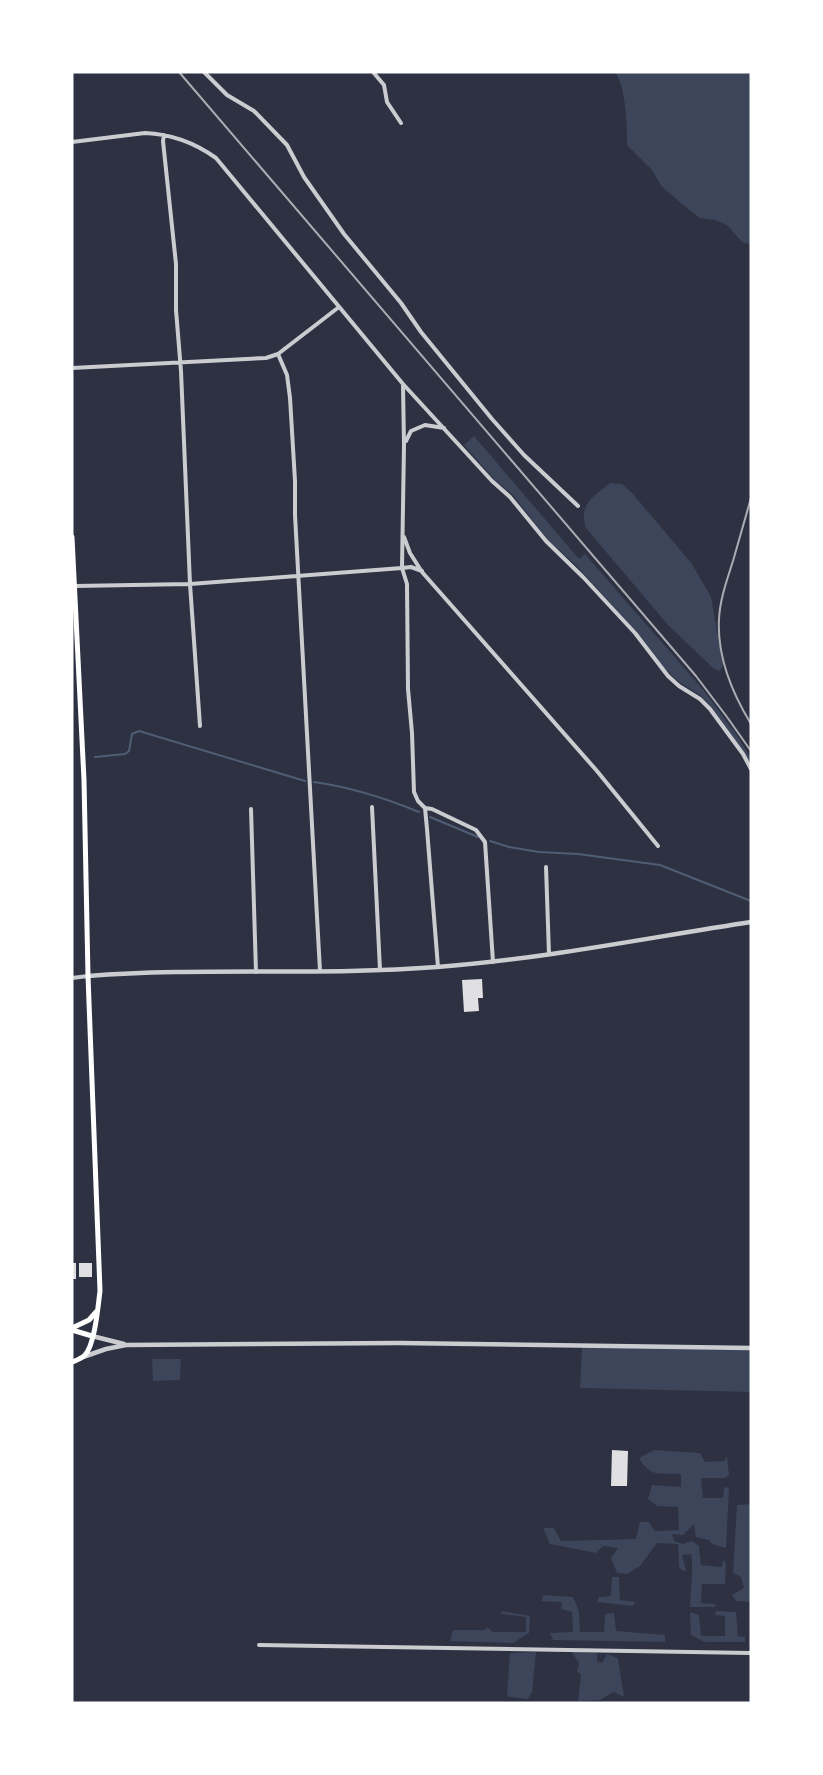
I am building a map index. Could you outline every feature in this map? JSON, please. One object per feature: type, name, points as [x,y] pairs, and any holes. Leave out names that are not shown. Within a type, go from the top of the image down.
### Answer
[{"type":"main road","points":[[72,537],[82,727],[88,976],[100,1291],[98,1311],[88,1351],[83,1357],[72,1362]]},
{"type":"main road","points":[[72,1329],[89,1320],[98,1311]]},
{"type":"main road","points":[[72,1329],[92,1336]]},
{"type":"street","points":[[204,72],[227,95],[254,111],[287,145],[304,177],[344,234],[401,303],[421,332],[492,419],[524,454],[578,506]]},
{"type":"street","points":[[373,72],[384,85],[387,102],[401,123]]},
{"type":"street","points":[[72,142],[145,133],[164,135],[201,148],[216,158],[403,384],[492,481],[510,497],[546,541],[635,633],[668,676],[710,709],[751,770]]},
{"type":"street","points":[[164,135],[176,264],[176,310],[190,584],[200,726]]},
{"type":"street","points":[[72,368],[266,358],[278,354],[339,307]]},
{"type":"street","points":[[278,354],[287,375],[296,481],[295,515],[320,972]]},
{"type":"street","points":[[403,384],[402,568],[406,584],[408,689],[414,792],[418,801],[425,808],[432,809],[476,830],[485,842],[493,962]]},
{"type":"street","points":[[404,445],[411,431],[425,425],[444,428]]},
{"type":"street","points":[[403,533],[410,553],[422,572],[597,771],[658,846]]},
{"type":"street","points":[[75,586],[190,584],[411,567],[422,572]]},
{"type":"street","points":[[372,807],[380,970]]},
{"type":"street","points":[[425,808],[438,967]]},
{"type":"street","points":[[251,809],[256,972]]},
{"type":"street","points":[[546,867],[549,955]]},
{"type":"street","points":[[72,978],[197,972],[320,972],[438,967],[549,955],[751,922]]},
{"type":"street","points":[[92,1336],[126,1345]]},
{"type":"street","points":[[83,1357],[126,1345],[399,1343],[751,1348]]},
{"type":"street","points":[[259,1645],[751,1653]]},
{"type":"shaded area","points":[[615,72],[751,72],[751,245],[742,242],[727,225],[715,220],[700,218],[688,209],[662,187],[652,170],[627,145],[624,97]]},
{"type":"shaded area","points":[[474,436],[579,559],[585,554],[705,692],[751,758],[751,766],[710,705],[664,668],[616,609],[575,564],[548,540],[513,495],[495,480],[464,445]]},
{"type":"shaded area","points":[[610,483],[622,484],[633,494],[692,564],[711,597],[723,664],[719,671],[668,625],[586,528],[584,513],[589,501]]},
{"type":"shaded area","points":[[582,1346],[751,1348],[751,1392],[580,1388]]},
{"type":"shaded area","points":[[152,1359],[181,1359],[180,1380],[153,1381]]},
{"type":"shaded area","points":[[654,1450],[700,1453],[705,1462],[724,1461],[727,1457],[729,1475],[725,1478],[701,1478],[703,1498],[723,1498],[724,1487],[729,1488],[726,1548],[696,1537],[694,1524],[683,1535],[672,1534],[674,1541],[683,1544],[692,1541],[699,1546],[701,1565],[722,1567],[723,1560],[726,1564],[725,1584],[702,1584],[701,1603],[715,1604],[715,1607],[690,1607],[691,1554],[682,1555],[686,1571],[683,1571],[679,1567],[678,1544],[657,1543],[640,1566],[627,1574],[617,1573],[611,1558],[618,1548],[603,1546],[596,1553],[550,1544],[543,1528],[554,1528],[561,1541],[636,1539],[640,1522],[649,1522],[655,1531],[679,1530],[678,1507],[657,1506],[648,1499],[652,1485],[681,1487],[681,1474],[652,1472],[643,1464],[639,1458]]},
{"type":"shaded area","points":[[751,1504],[751,1602],[736,1601],[732,1595],[744,1588],[741,1577],[733,1573],[737,1505]]},
{"type":"shaded area","points":[[612,1577],[619,1577],[620,1600],[635,1602],[633,1606],[597,1602],[599,1597],[611,1596]]},
{"type":"shaded area","points":[[543,1595],[573,1597],[579,1611],[580,1632],[604,1632],[605,1614],[614,1613],[616,1631],[665,1635],[665,1642],[553,1640],[550,1633],[573,1632],[572,1612],[561,1609],[562,1602],[542,1601]]},
{"type":"shaded area","points":[[501,1611],[530,1616],[529,1633],[513,1643],[450,1641],[453,1630],[485,1630],[487,1627],[493,1632],[526,1632],[526,1617],[502,1614]]},
{"type":"shaded area","points":[[716,1611],[736,1612],[738,1636],[745,1637],[745,1642],[705,1642],[691,1635],[690,1612],[699,1615],[701,1636],[725,1636],[725,1616],[715,1615]]},
{"type":"shaded area","points":[[571,1651],[597,1653],[597,1661],[602,1663],[607,1654],[618,1658],[624,1697],[614,1692],[600,1700],[578,1701],[581,1674],[577,1672],[579,1663]]},
{"type":"shaded area","points":[[536,1652],[532,1692],[528,1699],[509,1697],[507,1695],[510,1653]]},
{"type":"building","points":[[482,979],[483,998],[478,998],[479,1011],[464,1012],[462,980]]},
{"type":"building","points":[[72,1263],[76,1263],[76,1279],[72,1279]]},
{"type":"building","points":[[79,1263],[92,1263],[92,1277],[79,1277]]},
{"type":"building","points":[[612,1450],[628,1451],[627,1486],[611,1486]]},
{"type":"waterway","points":[[95,757],[125,754],[129,751],[132,734],[139,731],[305,781]]},
{"type":"waterway","points":[[314,782],[367,794],[419,812]]},
{"type":"waterway","points":[[430,817],[478,837]]},
{"type":"waterway","points":[[490,841],[539,852],[578,854],[660,865],[751,901]]},
{"type":"railway","points":[[179,72],[696,676],[751,751]]},
{"type":"railway","points":[[751,498],[724,590],[719,619],[720,647],[727,674],[751,724]]}]
